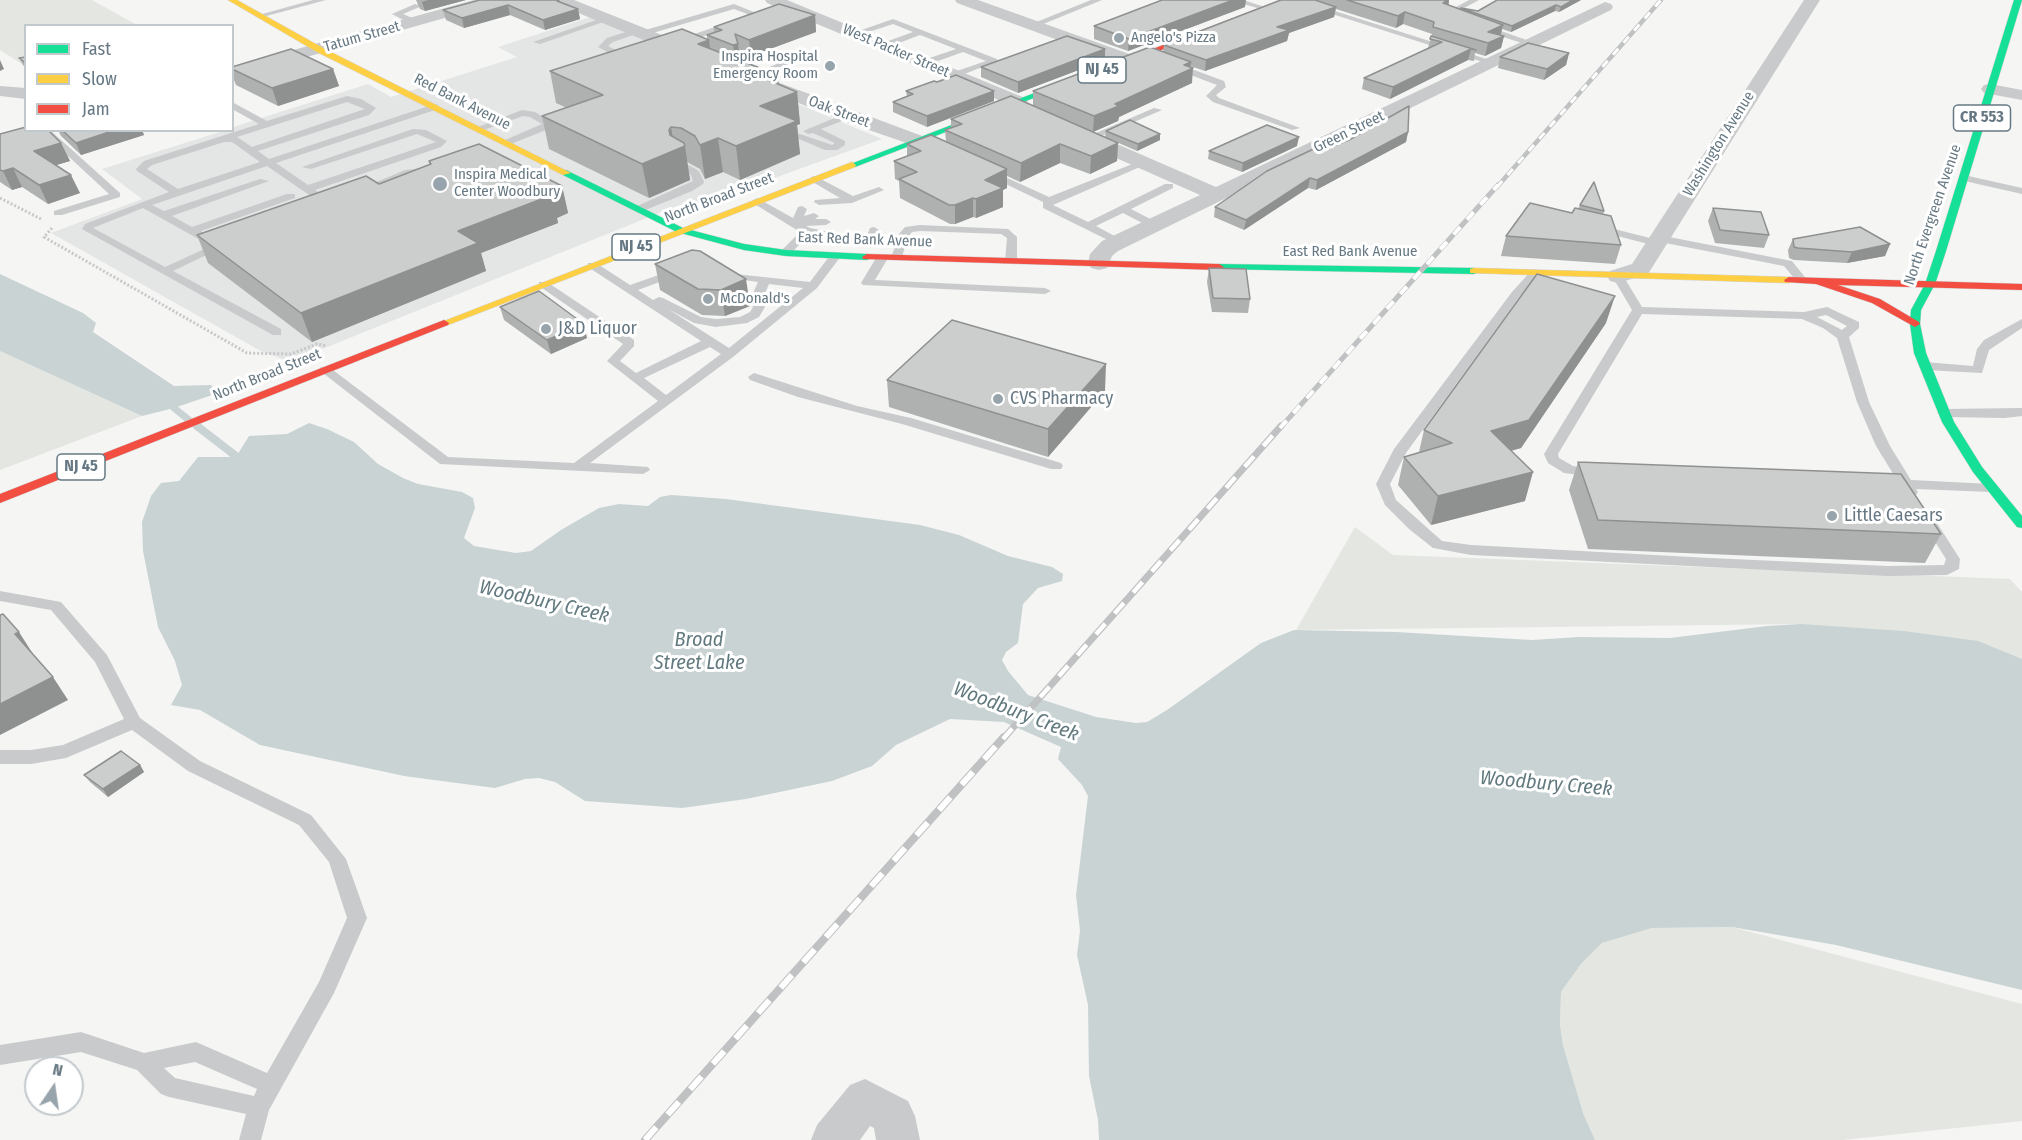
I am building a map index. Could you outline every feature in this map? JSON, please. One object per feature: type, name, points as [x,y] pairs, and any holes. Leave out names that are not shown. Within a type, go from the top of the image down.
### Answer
[{"type":"main road","name":"Red Bank Avenue","points":[[231,0],[320,50],[680,230]]},
{"type":"main road","name":"North Broad Street","points":[[0,499],[680,230],[815,179],[1021,107],[1286,0]]},
{"type":"main road","name":"North Evergreen Avenue","points":[[1915,324],[1916,310],[1930,284],[2018,0]]},
{"type":"main road","name":"East Red Bank Avenue","points":[[680,230],[735,245],[785,253],[882,258],[2022,287]]},
{"type":"main road","points":[[1818,282],[1876,301],[1915,324],[1925,366],[1944,413],[1962,448],[1990,488],[2022,524]]},
{"type":"street","name":"Tatum Street","points":[[234,72],[320,50],[416,14],[492,0]]},
{"type":"street","points":[[560,0],[608,20],[640,41],[668,43],[712,61]]},
{"type":"street","name":"West Packer Street","points":[[773,0],[954,75],[1021,107]]},
{"type":"street","points":[[963,0],[1033,25],[1143,58]]},
{"type":"street","name":"Green Street","points":[[1099,263],[1101,254],[1118,242],[1605,7],[1583,0]]},
{"type":"street","name":"Washington Avenue","points":[[1618,276],[1640,269],[1812,0]]},
{"type":"street","name":"Oak Street","points":[[741,73],[847,116],[923,143]]},
{"type":"street","points":[[1990,89],[2022,95]]},
{"type":"street","points":[[0,91],[24,94]]},
{"type":"street","points":[[1066,129],[1218,195]]},
{"type":"street","points":[[833,1140],[866,1099],[893,1116],[898,1140]]},
{"type":"lane","points":[[259,16],[322,0]]},
{"type":"lane","points":[[1033,25],[1098,0]]},
{"type":"lane","points":[[1234,0],[1264,8]]},
{"type":"lane","points":[[1292,0],[1492,62]]},
{"type":"lane","points":[[1460,20],[1447,14],[1475,0]]},
{"type":"lane","points":[[640,41],[734,6],[757,15],[668,43]]},
{"type":"lane","points":[[537,42],[608,20]]},
{"type":"lane","points":[[854,33],[893,21],[994,61],[954,75]]},
{"type":"lane","points":[[1470,24],[1531,44]]},
{"type":"lane","points":[[883,46],[920,32]]},
{"type":"lane","points":[[924,63],[963,49]]},
{"type":"lane","points":[[741,73],[778,62]]},
{"type":"lane","points":[[741,73],[789,62]]},
{"type":"lane","points":[[1166,63],[1221,83],[1222,87],[1211,96],[1216,100],[1294,128]]},
{"type":"lane","points":[[176,192],[141,169],[148,163],[346,99],[358,101],[371,108],[366,113],[251,150]]},
{"type":"lane","points":[[234,106],[266,124]]},
{"type":"lane","points":[[278,332],[87,229],[96,221],[176,192],[435,107]]},
{"type":"lane","points":[[1087,139],[1157,110]]},
{"type":"lane","points":[[478,129],[522,114],[532,114],[548,123],[543,128],[506,142]]},
{"type":"lane","points":[[813,129],[847,116]]},
{"type":"lane","points":[[307,167],[416,131],[442,141],[438,145],[307,189]]},
{"type":"lane","points":[[46,132],[116,195],[58,213]]},
{"type":"lane","points":[[223,138],[234,139],[269,162],[307,189],[321,205],[409,172],[438,170],[438,177],[431,182]]},
{"type":"lane","points":[[363,148],[387,162]]},
{"type":"lane","points":[[978,168],[1049,201],[1144,163]]},
{"type":"lane","points":[[639,209],[688,189],[699,182],[695,173],[681,165]]},
{"type":"lane","points":[[1964,178],[2022,191]]},
{"type":"lane","points":[[815,179],[852,200]]},
{"type":"lane","points":[[164,215],[264,181]]},
{"type":"lane","points":[[1088,226],[1169,186]]},
{"type":"lane","points":[[832,209],[879,190]]},
{"type":"lane","points":[[350,194],[389,193]]},
{"type":"lane","points":[[193,230],[291,196]]},
{"type":"lane","points":[[819,202],[852,200]]},
{"type":"lane","points":[[843,215],[852,200]]},
{"type":"lane","points":[[757,201],[807,231],[849,239],[871,239],[874,230]]},
{"type":"lane","points":[[1049,201],[1047,206],[1118,242]]},
{"type":"lane","points":[[143,204],[225,244],[164,271]]},
{"type":"lane","points":[[796,224],[802,209]]},
{"type":"lane","points":[[1123,209],[1154,225]]},
{"type":"lane","points":[[796,224],[814,216]]},
{"type":"lane","points":[[796,224],[826,222]]},
{"type":"lane","points":[[1588,226],[1658,241],[1788,263],[1802,281]]},
{"type":"lane","points":[[897,258],[903,236],[909,230],[920,228],[1004,231],[1012,237],[1011,261]]},
{"type":"lane","points":[[785,253],[807,231]]},
{"type":"lane","points":[[577,467],[729,354],[813,286],[835,256]]},
{"type":"lane","points":[[882,258],[867,283],[1045,291]]},
{"type":"lane","points":[[592,265],[729,354]]},
{"type":"lane","points":[[628,289],[685,269]]},
{"type":"lane","points":[[708,272],[813,286]]},
{"type":"lane","points":[[1535,273],[1516,294],[1399,452],[1383,484],[1390,502],[1414,526],[1438,545],[1471,550],[1888,571],[1947,570],[1954,566],[1953,558],[1883,446],[1863,402],[1843,336],[1827,325],[1804,316],[1638,310]]},
{"type":"lane","points":[[1618,276],[1638,310]]},
{"type":"lane","points":[[644,299],[663,300],[698,320],[716,323],[743,320],[755,314],[759,307],[756,300],[765,280]]},
{"type":"lane","points":[[543,284],[630,343],[613,361],[666,401]]},
{"type":"lane","points":[[1605,474],[1569,470],[1553,460],[1551,454],[1638,310]]},
{"type":"lane","points":[[1925,366],[1978,370],[1983,349],[1988,343],[2022,323]]},
{"type":"lane","points":[[635,378],[710,342]]},
{"type":"lane","points":[[325,370],[445,461],[643,470]]},
{"type":"lane","points":[[754,377],[854,410],[906,421],[1056,466]]},
{"type":"lane","points":[[1944,413],[2022,412]]},
{"type":"lane","points":[[1883,484],[1990,488]]},
{"type":"lane","points":[[0,596],[56,606],[100,659],[134,722],[194,766],[304,820],[337,859],[357,918],[327,987],[259,1107],[250,1140]]},
{"type":"lane","points":[[0,757],[31,757],[66,751],[134,722]]},
{"type":"lane","points":[[0,1055],[81,1042],[144,1063],[168,1087],[259,1107]]},
{"type":"lane","points":[[144,1063],[196,1052],[272,1085]]},
{"type":"path","points":[[0,198],[43,219]]},
{"type":"path","points":[[50,223],[53,227],[45,237],[247,353],[291,354],[317,344],[326,344],[332,350]]},
{"type":"shaded area","points":[[0,0],[92,0],[135,24],[24,24],[24,65],[0,50]]},
{"type":"shaded area","name":"Inspira Medical Center Woodbury","points":[[590,17],[882,139],[708,202],[679,205],[290,362],[259,350],[51,233],[142,199],[102,169],[220,132],[234,132],[234,127],[368,84],[391,97],[517,57],[498,47]]},
{"type":"shaded area","points":[[0,351],[142,416],[0,470]]},
{"type":"shaded area","points":[[1355,527],[1393,555],[2010,579],[2022,592],[2022,661],[1801,624],[1296,630]]},
{"type":"shaded area","points":[[1732,927],[2022,1004],[2022,1121],[1843,1140],[1595,1140],[1583,1113],[1563,1045],[1560,1025],[1561,992],[1581,964],[1602,943],[1652,928]]},
{"type":"water","points":[[0,274],[83,313],[96,323],[93,332],[174,386],[211,385],[218,393],[142,416],[0,351]]},
{"type":"water","name":"Broad Street Lake","points":[[309,423],[354,442],[378,464],[403,478],[418,484],[462,492],[473,498],[475,508],[464,538],[474,546],[516,553],[531,551],[599,508],[619,504],[648,506],[660,497],[671,495],[726,499],[920,525],[959,535],[1008,556],[1052,567],[1063,574],[1062,581],[1038,588],[1023,604],[1018,643],[1006,652],[1002,660],[1028,695],[1096,717],[1136,723],[1147,722],[1167,710],[1261,643],[1294,630],[1396,632],[1532,640],[1579,637],[1670,638],[1801,624],[1904,631],[1978,641],[2022,659],[2022,990],[1836,945],[1732,927],[1652,928],[1602,943],[1581,964],[1561,992],[1560,1025],[1563,1045],[1583,1113],[1595,1140],[1099,1140],[1098,1120],[1089,1076],[1088,1005],[1077,955],[1080,931],[1076,895],[1088,796],[1082,785],[1058,759],[1061,747],[1004,722],[950,719],[896,745],[872,766],[832,781],[746,799],[682,808],[585,801],[555,782],[539,778],[525,779],[495,788],[404,776],[260,745],[200,710],[171,705],[182,685],[175,661],[158,627],[143,551],[142,522],[151,496],[161,483],[179,481],[198,457],[236,457],[249,436],[287,434]]},
{"type":"building","points":[[480,0],[559,0],[557,1],[578,9],[543,20],[508,5],[462,18],[443,10]]},
{"type":"building","points":[[1162,0],[1233,0],[1129,39],[1094,26]]},
{"type":"building","points":[[1281,0],[1315,0],[1336,7],[1277,27],[1289,30],[1206,60],[1164,45]]},
{"type":"building","points":[[1347,0],[1447,0],[1443,3],[1503,25],[1488,32],[1504,36],[1488,43],[1433,27],[1434,22],[1405,12],[1398,16]]},
{"type":"building","points":[[1497,0],[1573,0],[1561,7],[1556,5],[1512,26],[1461,8],[1478,11]]},
{"type":"building","points":[[779,4],[815,15],[749,40],[735,34],[738,44],[733,45],[707,35],[722,30],[714,27]]},
{"type":"building","points":[[682,29],[709,40],[698,44],[778,75],[766,79],[797,92],[760,106],[797,121],[736,146],[718,138],[700,145],[695,136],[681,128],[671,127],[670,135],[684,143],[685,146],[642,164],[542,116],[603,95],[550,71]]},
{"type":"building","points":[[1067,36],[1105,49],[1018,82],[981,67]]},
{"type":"building","points":[[1431,36],[1476,50],[1471,49],[1393,87],[1364,78],[1442,42],[1430,39]]},
{"type":"building","points":[[1528,43],[1569,53],[1547,69],[1500,57]]},
{"type":"building","points":[[1150,47],[1191,62],[1184,65],[1193,68],[1115,104],[1119,106],[1094,116],[1033,91]]},
{"type":"building","points":[[291,49],[333,69],[272,88],[234,70],[234,66]]},
{"type":"building","points":[[956,75],[994,91],[927,116],[893,102],[913,94],[906,91]]},
{"type":"building","points":[[1011,96],[1118,143],[1091,156],[1060,144],[1021,163],[945,130],[962,124],[951,119]]},
{"type":"building","points":[[1409,106],[1408,132],[1317,180],[1310,178],[1246,220],[1215,207],[1267,171],[1322,145],[1329,148],[1349,140]]},
{"type":"building","points":[[1130,120],[1160,134],[1138,144],[1106,131]]},
{"type":"building","points":[[1267,125],[1299,137],[1243,163],[1209,151]]},
{"type":"building","points":[[24,128],[24,132],[50,132],[61,143],[34,151],[71,175],[39,185],[13,168],[0,170],[0,134]]},
{"type":"building","points":[[64,132],[109,132],[76,143]]},
{"type":"building","points":[[931,135],[1007,169],[985,180],[1003,188],[976,199],[949,205],[899,179],[917,172],[894,161],[921,151],[907,144]]},
{"type":"building","points":[[479,144],[562,186],[546,192],[552,195],[458,231],[478,243],[301,313],[197,235],[366,176],[379,184],[431,164],[429,161]]},
{"type":"building","points":[[1594,182],[1604,211],[1580,205]]},
{"type":"building","points":[[1530,203],[1572,213],[1575,208],[1611,216],[1621,245],[1506,236]]},
{"type":"building","points":[[1713,208],[1761,212],[1769,235],[1720,230]]},
{"type":"building","points":[[1860,227],[1890,244],[1852,252],[1794,247],[1793,239]]},
{"type":"building","points":[[692,250],[700,251],[746,279],[721,290],[698,289],[655,264]]},
{"type":"building","points":[[1209,268],[1246,269],[1250,299],[1213,298]]},
{"type":"building","points":[[1537,274],[1615,296],[1529,420],[1491,431],[1533,472],[1438,496],[1404,457],[1452,443],[1424,430]]},
{"type":"building","points":[[539,291],[584,324],[547,340],[500,307]]},
{"type":"building","points":[[952,320],[1106,364],[1048,429],[887,380]]},
{"type":"building","points":[[1578,462],[1901,474],[1941,534],[1598,520]]},
{"type":"building","points":[[3,614],[19,632],[15,634],[53,677],[0,704],[0,615]]},
{"type":"building","points":[[121,751],[140,765],[103,789],[84,775]]},
{"type":"waterway","name":"Woodbury Creek","points":[[174,408],[199,428]]},
{"type":"waterway","name":"Woodbury Creek","points":[[197,426],[245,463]]},
{"type":"railway","points":[[1497,187],[1661,0]]},
{"type":"railway","points":[[1280,428],[1498,185]]},
{"type":"railway","points":[[1003,739],[1281,426]]},
{"type":"railway","points":[[645,1140],[1004,737]]},
{"type":"traffic: fast","points":[[2018,0],[1941,251],[1930,284],[1916,310],[1915,324],[1920,353],[1948,422],[1977,469],[2022,524]]},
{"type":"traffic: fast","points":[[852,165],[1084,77]]},
{"type":"traffic: fast","points":[[566,173],[680,230],[744,247],[786,253],[867,257]]},
{"type":"traffic: fast","points":[[1219,267],[1474,271]]},
{"type":"traffic: slow","points":[[232,0],[320,50],[566,173]]},
{"type":"traffic: slow","points":[[444,323],[852,165]]},
{"type":"traffic: slow","points":[[1474,271],[1789,280]]},
{"type":"traffic: jam","points":[[1084,77],[1286,0]]},
{"type":"traffic: jam","points":[[867,257],[1219,267]]},
{"type":"traffic: jam","points":[[1789,280],[2022,287]]},
{"type":"traffic: jam","points":[[1818,281],[1876,301],[1915,324]]},
{"type":"traffic: jam","points":[[0,499],[444,323]]},
{"type":"place","name":"Angelo's Pizza","points":[[1119,38]]},
{"type":"place","name":"Inspira Hospital Emergency Room","points":[[830,66]]},
{"type":"place","name":"Inspira Medical Center Woodbury","points":[[440,184]]},
{"type":"place","name":"McDonald's","points":[[708,299]]},
{"type":"place","name":"J&D Liquor","points":[[546,329]]},
{"type":"place","name":"CVS Pharmacy","points":[[998,399]]},
{"type":"place","name":"Little Caesars","points":[[1832,516]]}]
